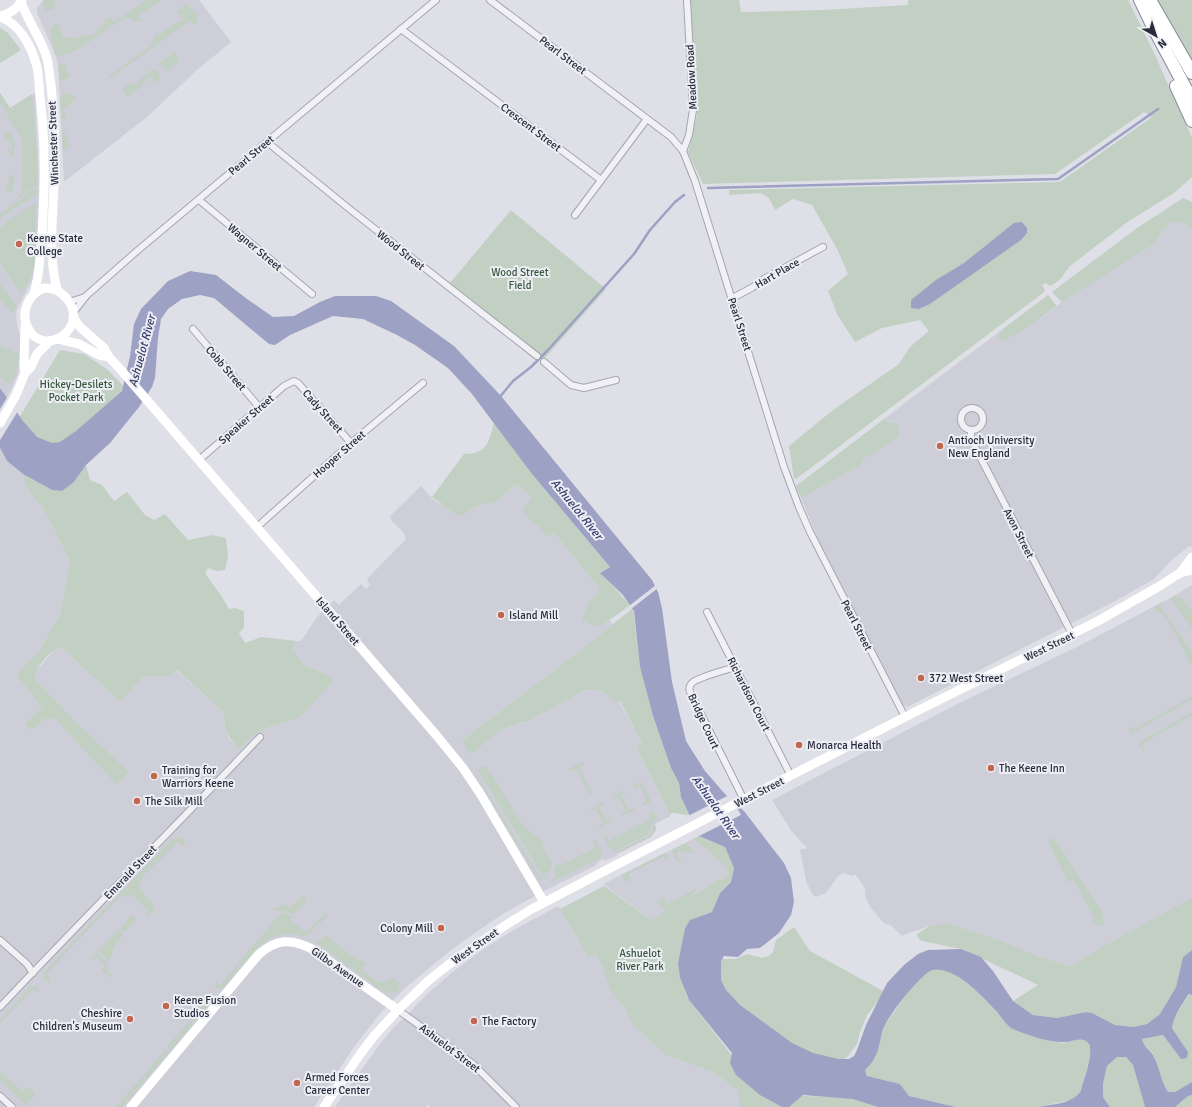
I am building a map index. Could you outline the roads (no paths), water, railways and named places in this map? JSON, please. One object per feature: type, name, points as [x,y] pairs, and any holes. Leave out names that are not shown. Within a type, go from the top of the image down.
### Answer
[{"type":"highway","points":[[1140,0],[1192,100]]},
{"type":"highway","points":[[1150,0],[1192,73]]},
{"type":"highway","points":[[1154,29],[1173,79],[1192,121]]},
{"type":"street","name":"Pearl Street","points":[[69,302],[86,296],[436,0]]},
{"type":"street","name":"Pearl Street","points":[[490,0],[647,119],[671,138],[683,152],[695,181],[731,299],[776,437],[784,467],[799,507],[905,717]]},
{"type":"street","name":"Meadow Road","points":[[683,152],[689,135],[693,110],[687,0]]},
{"type":"street","points":[[0,16],[13,11],[21,1]]},
{"type":"street","name":"Winchester Street","points":[[21,1],[29,22],[48,61],[54,124],[52,267],[57,289]]},
{"type":"street","name":"Winchester Street","points":[[0,16],[12,23],[20,31],[26,41],[36,66],[44,126],[45,195],[38,277],[34,294]]},
{"type":"street","name":"Crescent Street","points":[[401,29],[601,180]]},
{"type":"street","points":[[575,215],[647,119]]},
{"type":"street","name":"Wood Street","points":[[267,142],[352,211],[537,356]]},
{"type":"street","name":"Wagner Street","points":[[199,200],[312,294]]},
{"type":"street","name":"Hart Place","points":[[731,299],[762,280],[823,247]]},
{"type":"street","points":[[0,424],[37,354],[54,340],[65,335],[70,329],[73,315],[69,302],[57,289],[44,288],[34,294],[26,308],[24,316],[29,331],[35,336],[42,340],[54,340]]},
{"type":"street","name":"Pearl Street","points":[[73,315],[86,296]]},
{"type":"street","name":"Island Street","points":[[73,315],[80,327],[104,348],[108,357],[121,370],[422,716],[464,769],[544,902]]},
{"type":"street","points":[[26,324],[24,365],[26,373]]},
{"type":"street","name":"Cobb Street","points":[[193,329],[259,407]]},
{"type":"street","name":"Island Street","points":[[54,340],[79,344],[99,355],[108,357]]},
{"type":"street","points":[[544,362],[571,385],[584,388],[616,380]]},
{"type":"street","name":"Speaker Street","points":[[199,460],[284,386],[294,381]]},
{"type":"street","name":"Cady Street","points":[[294,381],[298,383],[351,443]]},
{"type":"street","name":"Hooper Street","points":[[257,527],[351,443],[423,383]]},
{"type":"street","name":"Avon Street","points":[[971,430],[971,437],[974,445],[1072,634]]},
{"type":"street","name":"West Street","points":[[324,1107],[361,1053],[374,1036],[398,1010],[428,981],[448,965],[506,925],[544,902],[905,717],[1098,621],[1158,587],[1180,572],[1192,557]]},
{"type":"street","name":"West Street","points":[[1180,572],[1192,570]]},
{"type":"street","name":"Richardson Court","points":[[707,612],[791,776]]},
{"type":"street","name":"Bridge Court","points":[[735,667],[699,679],[692,683],[689,687],[740,802]]},
{"type":"street","name":"Emerald Street","points":[[0,1007],[177,825],[260,737]]},
{"type":"street","points":[[0,940],[28,965],[33,973]]},
{"type":"street","name":"Gilbo Avenue","points":[[131,1107],[259,954],[266,948],[279,942],[296,942],[312,949],[398,1010]]},
{"type":"street","name":"Ashuelot Street","points":[[398,1010],[473,1064],[516,1107]]},
{"type":"street","points":[[0,1096],[12,1107]]},
{"type":"water","points":[[1022,222],[1027,228],[1027,233],[1021,240],[930,304],[919,309],[911,308],[911,300],[936,280],[964,263],[1014,223]]},
{"type":"water","name":"Ashuelot River","points":[[190,271],[216,275],[273,317],[294,316],[335,296],[376,296],[391,301],[454,346],[501,396],[652,580],[658,592],[662,608],[672,682],[686,741],[705,771],[725,794],[744,811],[784,863],[791,878],[794,902],[791,915],[779,933],[760,948],[747,949],[738,957],[724,956],[721,961],[721,980],[726,990],[740,1005],[792,1043],[813,1053],[838,1059],[849,1059],[854,1056],[857,1050],[866,1025],[887,983],[904,965],[918,954],[928,950],[961,949],[981,957],[993,971],[1013,1001],[1033,1015],[1057,1018],[1086,1012],[1092,1013],[1115,1025],[1134,1027],[1147,1024],[1160,1014],[1176,987],[1183,957],[1192,950],[1192,995],[1189,994],[1179,1010],[1172,1028],[1188,1052],[1187,1058],[1181,1059],[1163,1035],[1142,1039],[1153,1055],[1163,1083],[1168,1092],[1175,1092],[1192,1082],[1192,1095],[1188,1096],[1175,1107],[1145,1107],[1133,1065],[1126,1057],[1117,1057],[1107,1066],[1103,1084],[1103,1097],[1110,1107],[1039,1107],[1073,1099],[1081,1091],[1090,1054],[1090,1048],[1087,1041],[1081,1039],[1064,1042],[1044,1040],[1011,1028],[977,991],[960,978],[942,970],[933,970],[921,978],[892,1013],[884,1027],[876,1055],[865,1070],[867,1076],[900,1084],[909,1096],[956,1107],[878,1107],[853,1099],[803,1095],[789,1107],[782,1107],[760,1095],[736,1075],[730,1063],[732,1053],[689,1000],[680,978],[678,963],[685,928],[690,920],[712,912],[720,893],[731,882],[734,868],[725,847],[699,836],[681,797],[679,783],[671,768],[653,716],[640,667],[634,611],[623,595],[600,573],[610,567],[532,474],[472,394],[448,368],[415,345],[363,319],[333,316],[290,335],[275,345],[269,344],[214,298],[200,295],[182,299],[168,309],[161,319],[155,378],[152,387],[139,407],[110,443],[86,465],[74,482],[62,491],[52,490],[23,474],[7,461],[0,448],[0,388],[23,421],[37,437],[52,443],[60,442],[76,431],[122,391],[130,356],[134,324],[141,309],[168,281]]},
{"type":"waterway","points":[[708,188],[1058,179],[1158,109]]},
{"type":"waterway","points":[[499,398],[513,381],[531,367],[548,350],[634,254],[650,230],[675,202],[684,195]]},
{"type":"place","name":"Keene State College","points":[[19,244]]},
{"type":"place","name":"Antioch University New England","points":[[940,446]]},
{"type":"place","name":"Island Mill","points":[[501,615]]},
{"type":"place","name":"372 West Street","points":[[921,678]]},
{"type":"place","name":"Monarca Health","points":[[799,745]]},
{"type":"place","name":"The Keene Inn","points":[[991,768]]},
{"type":"place","name":"Training for Warriors Keene","points":[[154,776]]},
{"type":"place","name":"The Silk Mill","points":[[137,801]]},
{"type":"place","name":"Colony Mill","points":[[441,928]]},
{"type":"place","name":"Keene Fusion Studios","points":[[166,1006]]},
{"type":"place","name":"Cheshire Children's Museum","points":[[130,1019]]},
{"type":"place","name":"The Factory","points":[[474,1021]]},
{"type":"place","name":"Armed Forces Career Center","points":[[297,1083]]},
{"type":"park label","name":"Wood Street Field","points":[[520,278]]},
{"type":"park label","name":"Hickey-Desilets Pocket Park","points":[[76,390]]},
{"type":"park label","name":"Ashuelot River Park","points":[[640,959]]}]
